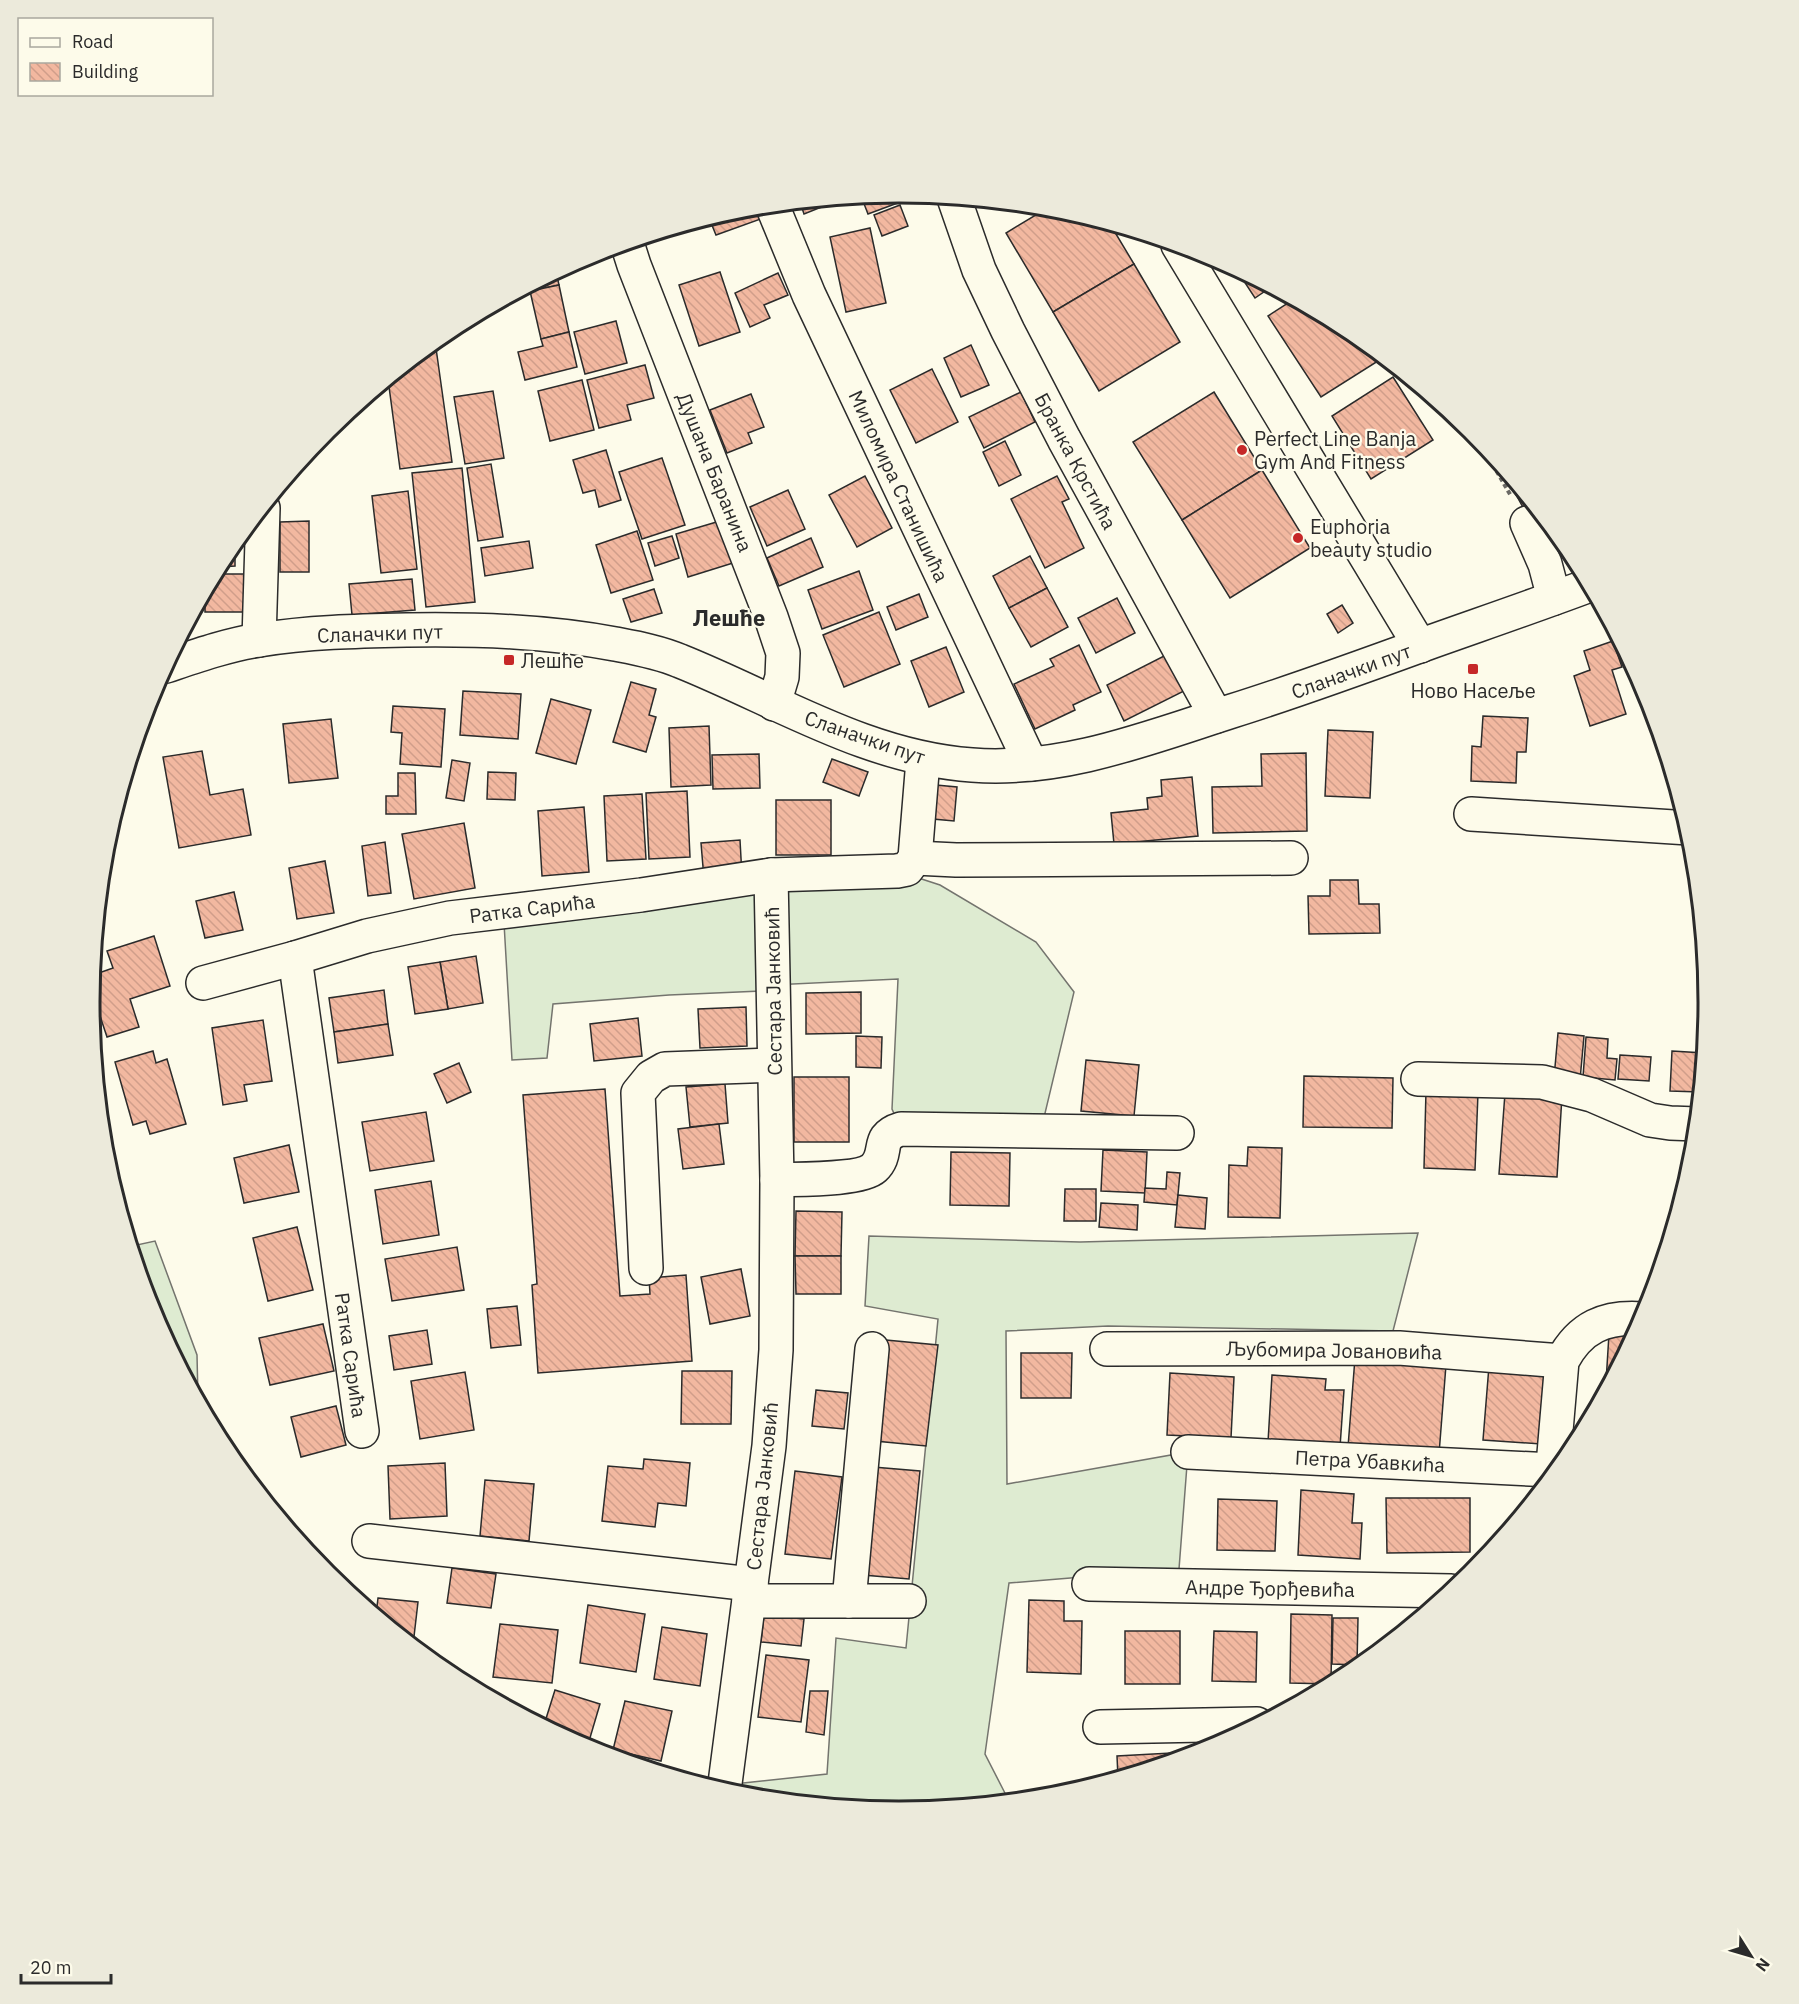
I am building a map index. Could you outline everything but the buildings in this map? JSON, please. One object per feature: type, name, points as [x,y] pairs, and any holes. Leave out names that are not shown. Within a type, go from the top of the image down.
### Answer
[{"type":"street","name":"Бранка Крстића","points":[[957,205],[979,270],[1008,331],[1064,440],[1216,717]]},
{"type":"street","name":"Миломира Станишића","points":[[775,213],[809,295],[1031,764]]},
{"type":"street","name":"Душана Баранина","points":[[629,250],[771,616],[783,653],[782,677],[774,704]]},
{"type":"street","points":[[1186,257],[1420,646]]},
{"type":"street","points":[[260,640],[263,520]]},
{"type":"street","points":[[1527,523],[1545,564],[1554,598]]},
{"type":"street","name":"Сланачки пут","points":[[177,662],[214,650],[260,640],[351,631],[529,632],[634,648],[677,659],[774,704],[856,737],[923,760],[973,766],[1031,764],[1089,755],[1216,717],[1320,683],[1582,588]]},
{"type":"street","points":[[923,760],[915,858],[956,860],[1291,858]]},
{"type":"street","points":[[1471,814],[1679,827]]},
{"type":"street","name":"Ратка Сарића","points":[[202,983],[367,936],[450,918],[641,895],[771,875],[897,871],[907,869],[915,858]]},
{"type":"street","name":"Сестара Јанковић","points":[[725,1782],[769,1446],[776,1350],[777,1180],[771,875]]},
{"type":"street","name":"Ратка Сарића","points":[[296,958],[362,1431]]},
{"type":"street","points":[[646,1268],[638,1093],[651,1077],[665,1069],[774,1065]]},
{"type":"street","points":[[1418,1079],[1542,1082],[1592,1095],[1650,1120],[1689,1124]]},
{"type":"street","points":[[777,1180],[854,1176],[872,1170],[881,1158],[883,1142],[890,1132],[901,1129],[1177,1133]]},
{"type":"street","points":[[1553,1461],[1562,1361],[1569,1347],[1583,1332],[1594,1326],[1606,1321],[1632,1320]]},
{"type":"street","name":"Љубомира Јовановића","points":[[1107,1349],[1398,1347],[1562,1361]]},
{"type":"street","points":[[849,1601],[872,1349]]},
{"type":"street","name":"Петра Убавкића","points":[[1188,1452],[1544,1473]]},
{"type":"street","points":[[369,1540],[750,1593],[849,1601],[909,1601]]},
{"type":"street","name":"Андре Ђорђевића","points":[[1089,1584],[1439,1591]]},
{"type":"street","points":[[1100,1726],[1241,1724]]},
{"type":"path","points":[[1498,472],[1527,523]]},
{"type":"green space","points":[[897,871],[940,885],[1036,942],[1074,992],[1041,1130],[901,1129],[892,1109],[898,979],[772,985],[771,875]]},
{"type":"green space","points":[[757,893],[761,991],[553,1004],[547,1058],[512,1060],[504,923]]},
{"type":"green space","points":[[1418,1233],[1393,1331],[1108,1326],[1006,1331],[1007,1484],[1188,1452],[1179,1569],[1009,1583],[985,1754],[1005,1794],[900,1801],[795,1794],[735,1784],[827,1774],[836,1638],[906,1648],[938,1319],[865,1306],[869,1236],[1080,1242]]},
{"type":"green space","points":[[155,1241],[197,1355],[198,1382],[161,1308],[139,1245]]},
{"type":"place","name":"Perfect Line Banja Gym And Fitness","points":[[1242,450]]},
{"type":"place","name":"Euphoria beauty studio","points":[[1298,538]]},
{"type":"place","name":"Лешће","points":[[509,660]]},
{"type":"place","name":"Ново Насеље","points":[[1473,669]]},
{"type":"district","name":"Лешће","points":[[729,617]]}]
